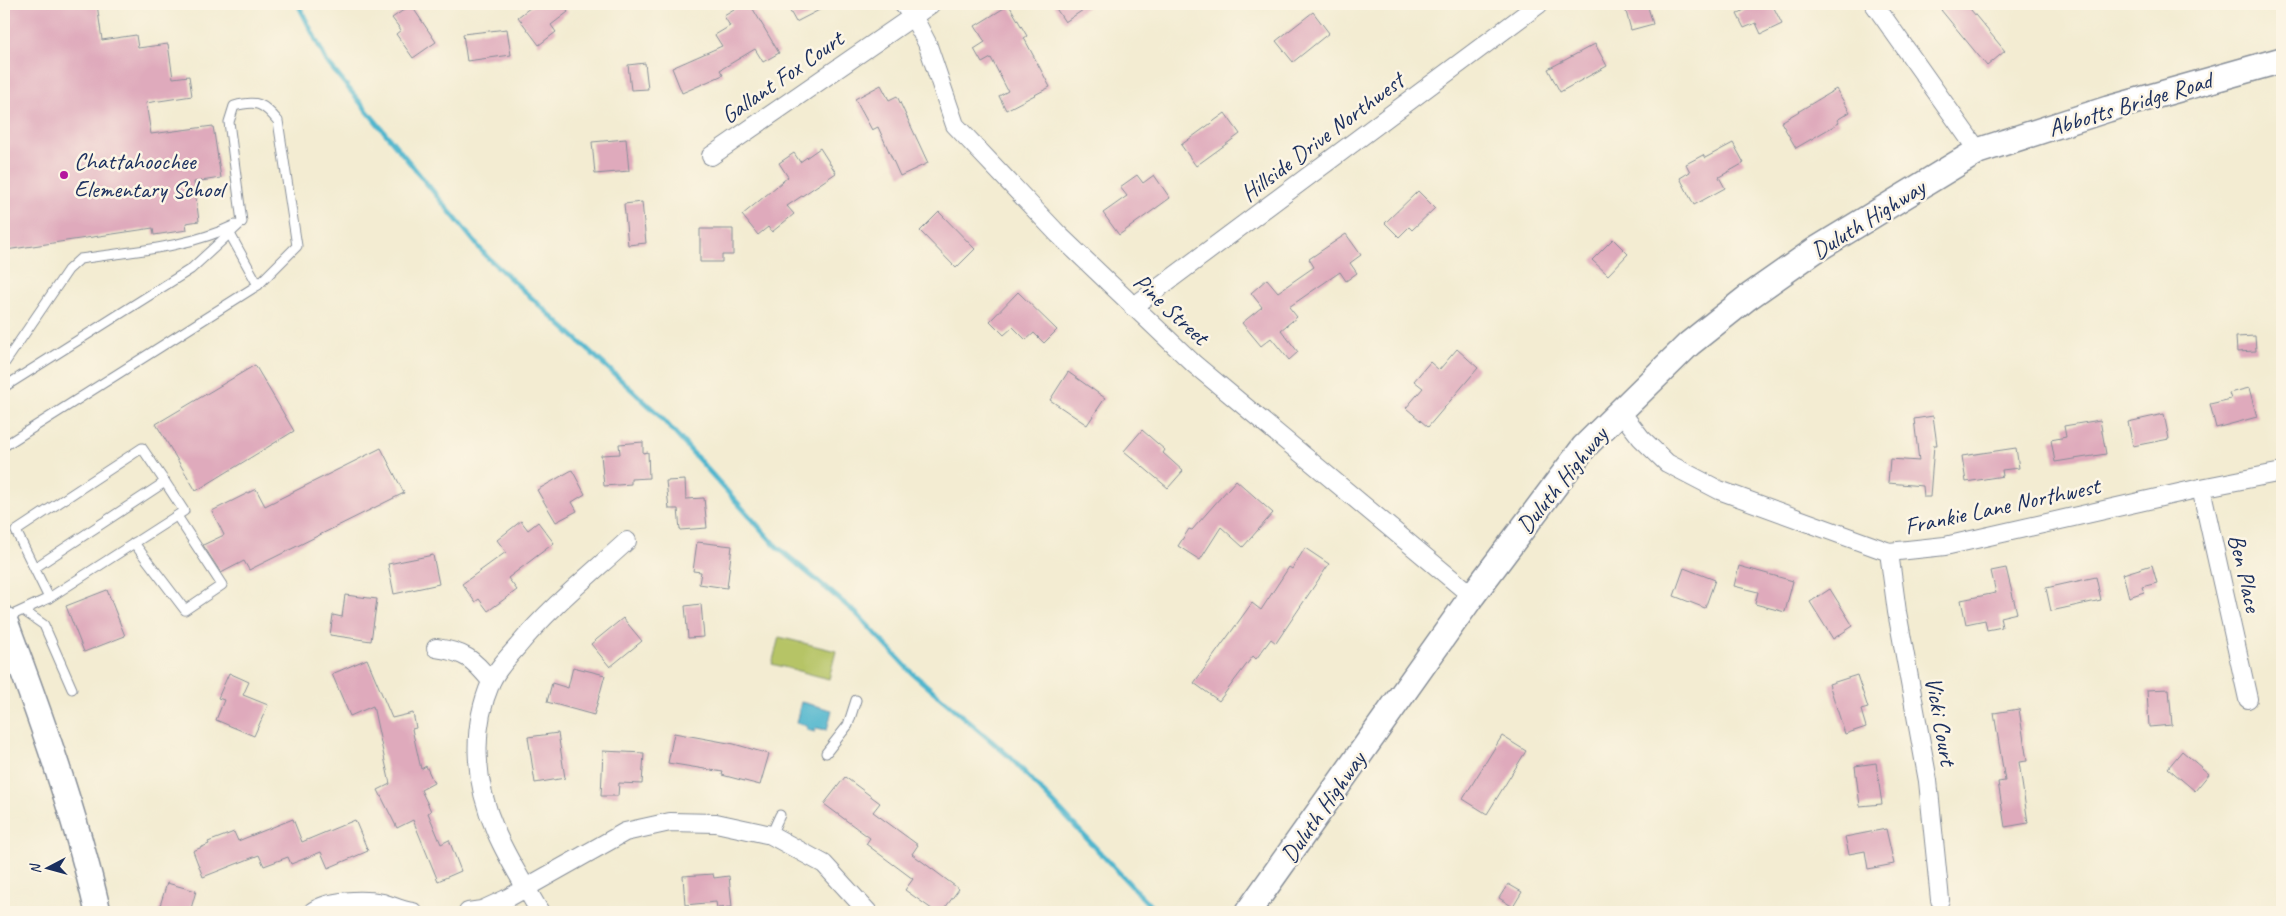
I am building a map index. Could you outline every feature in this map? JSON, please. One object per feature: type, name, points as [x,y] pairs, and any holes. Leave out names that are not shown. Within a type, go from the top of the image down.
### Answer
[{"type":"main road","name":"Abbotts Bridge Road","points":[[1978,151],[2108,109],[2282,60]]},
{"type":"main road","name":"Duluth Highway","points":[[1248,912],[1472,596],[1584,447],[1689,344],[1747,298],[1814,251],[1978,151]]},
{"type":"main road","points":[[11,616],[40,715],[70,806],[98,912]]},
{"type":"street","name":"Gallant Fox Court","points":[[711,156],[908,10],[931,4]]},
{"type":"street","name":"Hillside Drive Northwest","points":[[1133,307],[1539,4]]},
{"type":"street","points":[[1874,4],[1978,151]]},
{"type":"street","name":"Pine Street","points":[[908,10],[927,43],[955,125],[1058,234],[1194,364],[1472,596]]},
{"type":"street","name":"Frankie Lane Northwest","points":[[1620,411],[1641,438],[1667,463],[1719,490],[1888,552],[1945,546],[2201,488],[2282,472]]},
{"type":"street","name":"Ben Place","points":[[2201,488],[2248,699]]},
{"type":"street","points":[[540,912],[496,833],[483,795],[476,760],[479,721],[492,682],[505,661],[533,628],[627,540]]},
{"type":"street","name":"Vicki Court","points":[[1888,552],[1928,781],[1940,906]]},
{"type":"street","points":[[436,648],[458,651],[479,667],[492,682]]},
{"type":"street","points":[[468,912],[482,910],[625,832],[670,822],[716,823],[771,835],[824,864],[868,912]]},
{"type":"street","points":[[312,912],[320,906],[351,902],[382,903],[413,912]]},
{"type":"lane","points":[[4,446],[258,285],[298,246],[278,121],[265,106],[249,102],[234,106],[229,122],[242,222]]},
{"type":"lane","points":[[4,387],[191,269],[242,222]]},
{"type":"lane","points":[[4,364],[68,270],[80,259],[182,244],[213,236],[242,222]]},
{"type":"lane","points":[[230,234],[258,285]]},
{"type":"lane","points":[[11,616],[49,598],[184,511],[142,448],[16,531],[36,567],[49,598]]},
{"type":"lane","points":[[36,567],[165,482]]},
{"type":"lane","points":[[134,543],[185,610],[222,585],[177,516]]},
{"type":"lane","points":[[11,616],[44,625],[72,689]]},
{"type":"lane","points":[[826,753],[848,725],[856,700]]},
{"type":"lane","points":[[771,835],[780,815]]},
{"type":"green space","points":[[779,637],[836,651],[829,679],[772,664]]},
{"type":"water","points":[[801,702],[832,710],[827,730],[816,728],[815,732],[807,730],[807,726],[796,723]]},
{"type":"building","name":"Chattahoochee Elementary School","points":[[4,4],[97,4],[102,40],[136,35],[138,48],[168,44],[173,78],[189,76],[192,96],[146,103],[151,134],[213,126],[221,178],[194,182],[199,221],[186,223],[187,230],[154,235],[153,228],[6,250],[4,232]]},
{"type":"building","points":[[535,4],[562,4],[568,12],[551,25],[556,32],[539,45],[518,17]]},
{"type":"building","points":[[744,4],[750,4],[779,53],[763,62],[755,49],[720,70],[723,75],[682,93],[672,68],[722,46],[715,35],[730,26],[724,16]]},
{"type":"building","points":[[786,4],[831,4],[796,22]]},
{"type":"building","points":[[1053,4],[1092,4],[1065,22]]},
{"type":"building","points":[[1624,4],[1647,4],[1653,24],[1631,30]]},
{"type":"building","points":[[1746,4],[1772,4],[1782,24],[1761,34],[1756,23],[1744,28],[1737,14],[1748,8]]},
{"type":"building","points":[[1948,4],[1966,4],[2005,51],[1987,66],[1941,10]]},
{"type":"building","points":[[411,5],[436,42],[413,58],[396,34],[401,30],[392,18]]},
{"type":"building","points":[[1009,5],[1027,36],[1024,38],[1050,87],[1006,110],[999,96],[1008,91],[991,58],[982,63],[974,49],[985,42],[975,26]]},
{"type":"building","points":[[1313,12],[1329,33],[1293,62],[1276,41]]},
{"type":"building","points":[[507,29],[511,55],[467,61],[463,34]]},
{"type":"building","points":[[1595,44],[1607,66],[1560,92],[1548,69]]},
{"type":"building","points":[[645,63],[648,89],[631,90],[628,65]]},
{"type":"building","points":[[881,85],[889,100],[897,96],[928,163],[900,176],[878,127],[872,130],[855,99]]},
{"type":"building","points":[[1836,89],[1850,112],[1837,120],[1839,123],[1796,148],[1781,122]]},
{"type":"building","points":[[1225,113],[1240,134],[1196,166],[1181,145]]},
{"type":"building","points":[[626,139],[629,171],[595,174],[592,142]]},
{"type":"building","points":[[1733,143],[1744,163],[1719,177],[1725,188],[1694,205],[1680,178],[1690,172],[1686,164],[1703,155],[1705,158]]},
{"type":"building","points":[[820,148],[836,173],[787,206],[794,214],[772,232],[768,227],[758,235],[742,215],[788,177],[779,163],[794,153],[800,162]]},
{"type":"building","points":[[1137,175],[1143,183],[1154,175],[1170,198],[1119,235],[1103,213],[1127,196],[1120,187]]},
{"type":"building","points":[[1418,191],[1435,208],[1412,230],[1409,227],[1399,237],[1385,223]]},
{"type":"building","points":[[642,202],[646,243],[628,245],[624,204]]},
{"type":"building","points":[[939,212],[975,249],[956,268],[920,231]]},
{"type":"building","points":[[700,229],[733,229],[733,255],[722,255],[722,262],[700,262]]},
{"type":"building","points":[[1346,234],[1361,255],[1350,263],[1357,273],[1346,281],[1340,272],[1289,307],[1297,317],[1281,330],[1298,352],[1289,360],[1271,338],[1261,346],[1242,323],[1262,307],[1251,293],[1267,279],[1278,292],[1314,267],[1309,259]]},
{"type":"building","points":[[1613,239],[1628,254],[1608,275],[1592,260]]},
{"type":"building","points":[[1018,292],[1057,330],[1044,343],[1034,333],[1026,340],[1013,327],[1004,335],[990,321]]},
{"type":"building","points":[[2255,336],[2256,351],[2237,352],[2236,337]]},
{"type":"building","points":[[1457,349],[1478,368],[1428,427],[1406,408],[1423,388],[1414,381],[1430,362],[1439,370]]},
{"type":"building","points":[[255,365],[294,431],[196,491],[156,424]]},
{"type":"building","points":[[1068,372],[1105,398],[1087,425],[1050,400]]},
{"type":"building","points":[[2249,388],[2257,417],[2216,428],[2210,404],[2231,399],[2229,393]]},
{"type":"building","points":[[2164,414],[2169,439],[2133,446],[2128,422]]},
{"type":"building","points":[[1933,416],[1937,445],[1934,445],[1930,497],[1924,497],[1923,486],[1888,483],[1890,459],[1919,461],[1914,419]]},
{"type":"building","points":[[2100,420],[2106,454],[2055,462],[2051,440],[2066,437],[2064,426]]},
{"type":"building","points":[[1142,430],[1165,450],[1163,453],[1183,471],[1168,488],[1124,451]]},
{"type":"building","points":[[643,442],[643,453],[648,452],[649,478],[631,479],[631,484],[604,486],[601,455],[620,454],[619,444]]},
{"type":"building","points":[[381,448],[404,493],[249,570],[244,561],[221,573],[203,545],[224,535],[212,511],[256,489],[265,506]]},
{"type":"building","points":[[2016,448],[2019,468],[2002,470],[2003,476],[1966,482],[1962,456]]},
{"type":"building","points":[[572,470],[585,494],[572,502],[577,511],[556,522],[537,490]]},
{"type":"building","points":[[685,480],[686,499],[704,498],[707,528],[680,530],[678,509],[669,509],[666,481]]},
{"type":"building","points":[[1236,480],[1273,513],[1243,547],[1221,527],[1200,560],[1178,546],[1189,529],[1192,530]]},
{"type":"building","points":[[521,521],[528,530],[538,522],[554,543],[508,578],[517,590],[488,611],[479,599],[475,602],[462,584],[506,552],[497,540]]},
{"type":"building","points":[[697,542],[732,546],[727,588],[699,584],[701,572],[693,571]]},
{"type":"building","points":[[1305,548],[1329,564],[1276,643],[1271,639],[1256,659],[1253,656],[1219,701],[1194,683],[1252,603],[1261,610],[1289,567],[1292,569]]},
{"type":"building","points":[[433,555],[439,584],[394,594],[388,564]]},
{"type":"building","points":[[2152,565],[2157,583],[2142,587],[2144,592],[2129,597],[2123,574]]},
{"type":"building","points":[[1739,566],[1793,581],[1785,612],[1755,604],[1758,592],[1734,586]]},
{"type":"building","points":[[1684,568],[1715,580],[1705,608],[1674,596]]},
{"type":"building","points":[[2006,568],[2017,613],[2000,617],[2002,627],[1987,630],[1985,620],[1966,624],[1961,600],[1996,593],[1991,571]]},
{"type":"building","points":[[2096,577],[2101,600],[2051,611],[2046,588]]},
{"type":"building","points":[[1830,589],[1853,626],[1833,639],[1810,602]]},
{"type":"building","points":[[107,590],[125,636],[84,652],[66,606]]},
{"type":"building","points":[[345,595],[377,599],[371,641],[330,635],[333,615],[342,617]]},
{"type":"building","points":[[701,604],[704,637],[688,638],[685,606]]},
{"type":"building","points":[[623,618],[642,641],[610,667],[591,644]]},
{"type":"building","points":[[367,659],[392,718],[413,713],[416,728],[412,729],[421,769],[426,766],[434,783],[421,790],[431,811],[428,813],[441,844],[449,840],[461,871],[438,881],[413,820],[397,828],[378,790],[390,784],[373,706],[350,716],[332,674]]},
{"type":"building","points":[[573,667],[605,675],[594,715],[547,702],[552,683],[568,688]]},
{"type":"building","points":[[229,673],[249,682],[243,695],[268,705],[254,736],[216,720],[224,700],[218,698]]},
{"type":"building","points":[[1857,675],[1868,708],[1861,710],[1866,727],[1845,734],[1829,684]]},
{"type":"building","points":[[2169,689],[2172,725],[2149,727],[2147,690]]},
{"type":"building","points":[[2019,709],[2027,761],[2019,762],[2028,823],[2005,827],[1998,782],[2005,781],[1994,713]]},
{"type":"building","points":[[558,733],[565,778],[535,783],[528,737]]},
{"type":"building","points":[[674,733],[734,744],[769,754],[760,785],[722,775],[723,772],[668,763]]},
{"type":"building","points":[[1502,736],[1526,751],[1487,814],[1463,799]]},
{"type":"building","points":[[603,751],[644,753],[642,784],[619,783],[618,796],[601,796]]},
{"type":"building","points":[[2182,751],[2209,774],[2195,791],[2168,768]]},
{"type":"building","points":[[1876,763],[1882,804],[1860,806],[1855,766]]},
{"type":"building","points":[[845,777],[880,803],[873,812],[918,845],[912,854],[959,889],[942,912],[936,912],[905,890],[913,879],[866,844],[870,838],[824,804]]},
{"type":"building","points":[[293,819],[302,842],[355,820],[368,851],[328,868],[321,852],[291,864],[288,857],[264,866],[259,855],[203,877],[193,851],[209,844],[208,842],[234,832],[238,841]]},
{"type":"building","points":[[1886,829],[1894,864],[1868,869],[1865,851],[1849,854],[1845,837]]},
{"type":"building","points":[[713,874],[714,878],[729,876],[732,907],[717,908],[716,902],[685,905],[683,876]]},
{"type":"building","points":[[167,883],[196,891],[190,912],[158,912]]},
{"type":"building","points":[[1508,884],[1522,892],[1513,907],[1499,898]]},
{"type":"waterway","points":[[298,4],[327,62],[487,257],[658,414],[776,546],[857,614],[912,673],[1010,757],[1156,912]]},
{"type":"place","name":"Chattahoochee Elementary School","points":[[64,175]]}]
